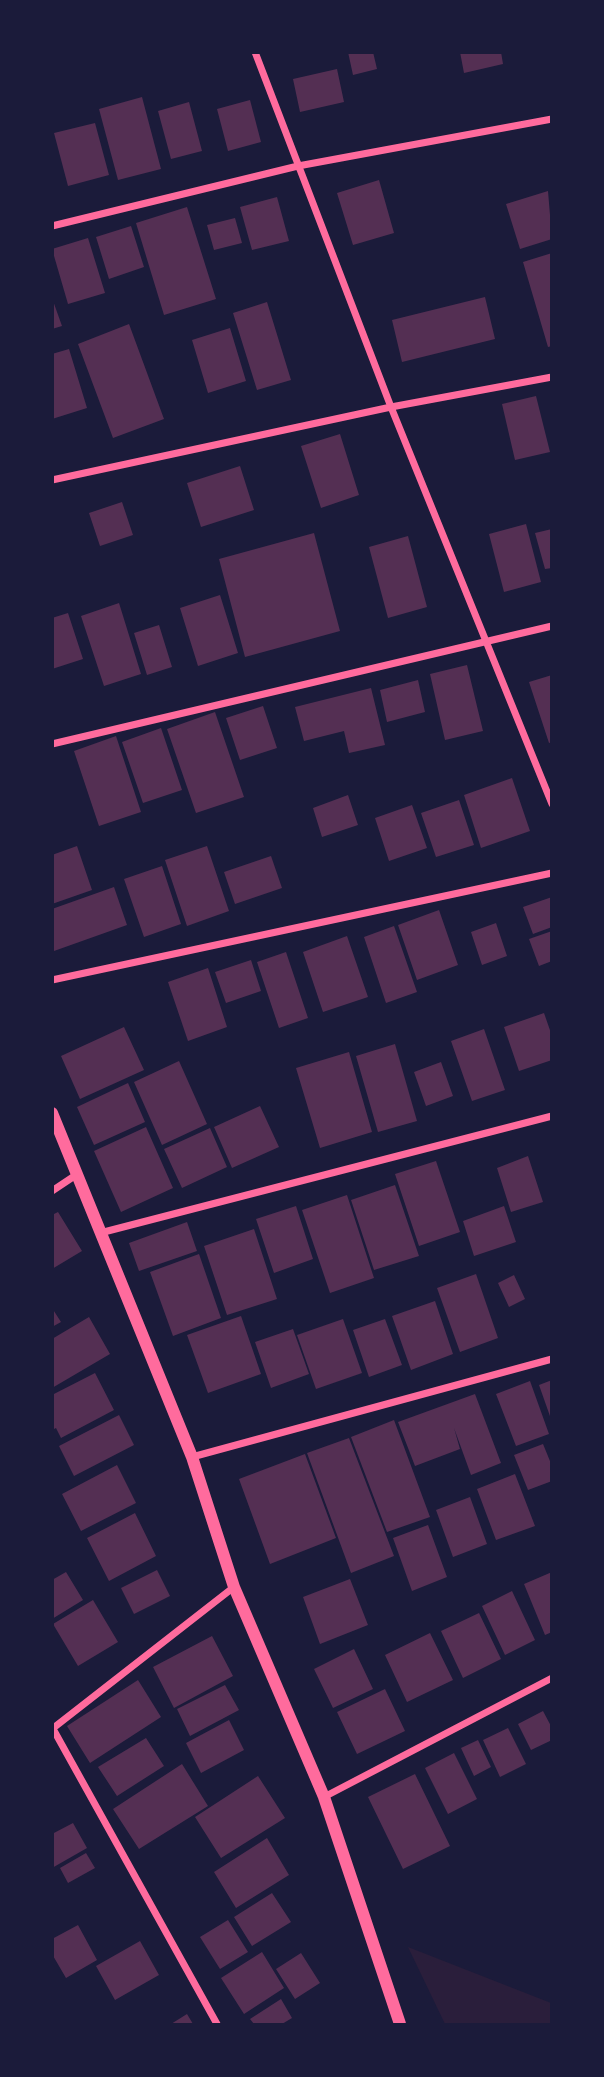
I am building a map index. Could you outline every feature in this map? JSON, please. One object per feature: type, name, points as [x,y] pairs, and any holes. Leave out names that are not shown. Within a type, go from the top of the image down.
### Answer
[{"type":"street","points":[[255,52],[391,407],[551,804]]},
{"type":"street","points":[[52,226],[298,166],[551,119]]},
{"type":"street","points":[[52,480],[391,407],[551,377]]},
{"type":"street","points":[[52,744],[485,639],[551,626]]},
{"type":"street","points":[[52,980],[551,873]]},
{"type":"street","points":[[52,1113],[192,1457],[234,1587],[324,1797],[398,2024]]},
{"type":"street","points":[[100,1233],[551,1116]]},
{"type":"street","points":[[52,1191],[76,1175]]},
{"type":"street","points":[[192,1457],[551,1359]]},
{"type":"street","points":[[217,2025],[53,1728],[234,1587]]},
{"type":"street","points":[[324,1797],[551,1678]]},
{"type":"shaded area","points":[[408,1947],[551,2003],[551,2024],[445,2024]]},
{"type":"building","points":[[348,52],[373,52],[377,69],[353,75]]},
{"type":"building","points":[[460,52],[501,52],[503,64],[464,73]]},
{"type":"building","points":[[337,69],[344,102],[300,112],[293,79]]},
{"type":"building","points":[[142,97],[161,169],[118,180],[99,109]]},
{"type":"building","points":[[250,100],[261,142],[228,151],[217,109]]},
{"type":"building","points":[[189,102],[202,151],[171,159],[158,111]]},
{"type":"building","points":[[95,123],[109,175],[68,186],[54,133]]},
{"type":"building","points":[[379,180],[394,233],[353,245],[337,193]]},
{"type":"building","points":[[548,191],[552,239],[520,249],[506,204]]},
{"type":"building","points":[[277,197],[289,241],[252,250],[240,207]]},
{"type":"building","points":[[187,207],[216,299],[164,315],[136,223]]},
{"type":"building","points":[[235,218],[242,243],[214,250],[207,225]]},
{"type":"building","points":[[131,226],[144,267],[109,279],[96,237]]},
{"type":"building","points":[[88,238],[105,293],[68,304],[52,249]]},
{"type":"building","points":[[552,253],[552,346],[548,347],[523,262]]},
{"type":"building","points":[[485,297],[495,339],[402,362],[392,320]]},
{"type":"building","points":[[52,298],[62,326],[52,329]]},
{"type":"building","points":[[267,302],[291,380],[257,390],[233,313]]},
{"type":"building","points":[[129,324],[164,419],[113,438],[78,344]]},
{"type":"building","points":[[230,328],[246,381],[208,393],[192,340]]},
{"type":"building","points":[[69,349],[87,408],[52,419],[52,354]]},
{"type":"building","points":[[536,396],[550,452],[515,460],[502,404]]},
{"type":"building","points":[[340,434],[359,495],[321,508],[301,446]]},
{"type":"building","points":[[240,466],[254,510],[201,527],[187,483]]},
{"type":"building","points":[[122,502],[133,535],[100,546],[89,513]]},
{"type":"building","points":[[526,524],[541,582],[504,592],[489,534]]},
{"type":"building","points":[[552,529],[552,568],[545,569],[535,533]]},
{"type":"building","points":[[314,533],[340,631],[245,657],[219,559]]},
{"type":"building","points":[[408,536],[427,607],[388,618],[369,547]]},
{"type":"building","points":[[220,595],[238,653],[198,666],[180,608]]},
{"type":"building","points":[[119,603],[141,674],[104,686],[81,616]]},
{"type":"building","points":[[68,613],[83,659],[52,669],[52,618]]},
{"type":"building","points":[[159,625],[172,667],[147,675],[134,633]]},
{"type":"building","points":[[467,665],[483,731],[445,740],[430,674]]},
{"type":"building","points":[[552,675],[552,742],[549,743],[529,682]]},
{"type":"building","points":[[418,680],[425,712],[387,722],[380,690]]},
{"type":"building","points":[[371,688],[385,745],[349,753],[344,731],[304,741],[295,707]]},
{"type":"building","points":[[263,706],[277,748],[240,760],[226,718]]},
{"type":"building","points":[[215,712],[244,797],[196,813],[167,729]]},
{"type":"building","points":[[161,728],[182,790],[143,803],[122,742]]},
{"type":"building","points":[[116,736],[141,812],[99,826],[74,751]]},
{"type":"building","points":[[512,778],[530,831],[481,848],[464,795]]},
{"type":"building","points":[[348,795],[358,825],[322,837],[313,808]]},
{"type":"building","points":[[459,800],[474,845],[436,857],[421,813]]},
{"type":"building","points":[[412,805],[427,848],[389,861],[375,818]]},
{"type":"building","points":[[77,846],[92,890],[52,904],[52,855]]},
{"type":"building","points":[[207,846],[229,911],[187,926],[165,860]]},
{"type":"building","points":[[271,856],[282,888],[235,904],[224,872]]},
{"type":"building","points":[[162,866],[181,924],[144,937],[124,879]]},
{"type":"building","points":[[114,887],[127,925],[54,951],[52,909]]},
{"type":"building","points":[[552,897],[552,927],[533,934],[523,907]]},
{"type":"building","points":[[439,910],[458,965],[417,980],[398,925]]},
{"type":"building","points":[[496,923],[507,956],[482,965],[471,932]]},
{"type":"building","points":[[394,926],[417,992],[386,1003],[364,937]]},
{"type":"building","points":[[552,931],[552,961],[539,966],[529,939]]},
{"type":"building","points":[[347,936],[368,997],[323,1012],[303,952]]},
{"type":"building","points":[[286,952],[308,1018],[279,1028],[257,962]]},
{"type":"building","points":[[251,960],[261,991],[226,1003],[215,972]]},
{"type":"building","points":[[208,968],[227,1027],[188,1041],[168,982]]},
{"type":"building","points":[[544,1013],[552,1036],[552,1060],[519,1071],[504,1027]]},
{"type":"building","points":[[124,1027],[144,1070],[80,1099],[61,1056]]},
{"type":"building","points":[[484,1029],[505,1090],[472,1101],[451,1041]]},
{"type":"building","points":[[395,1044],[417,1121],[378,1132],[356,1056]]},
{"type":"building","points":[[349,1052],[372,1132],[320,1148],[296,1068]]},
{"type":"building","points":[[179,1061],[207,1124],[162,1145],[134,1082]]},
{"type":"building","points":[[441,1062],[453,1096],[426,1106],[414,1072]]},
{"type":"building","points":[[128,1083],[145,1122],[94,1145],[77,1107]]},
{"type":"building","points":[[260,1106],[279,1147],[232,1168],[214,1127]]},
{"type":"building","points":[[146,1127],[173,1188],[121,1212],[94,1151]]},
{"type":"building","points":[[210,1128],[227,1167],[182,1188],[164,1149]]},
{"type":"building","points":[[528,1156],[543,1202],[511,1212],[497,1168]]},
{"type":"building","points":[[436,1161],[460,1232],[419,1246],[395,1174]]},
{"type":"building","points":[[395,1185],[419,1256],[374,1270],[351,1200]]},
{"type":"building","points":[[347,1195],[374,1278],[330,1293],[302,1210]]},
{"type":"building","points":[[296,1206],[313,1259],[274,1273],[256,1219]]},
{"type":"building","points":[[504,1206],[516,1242],[474,1256],[463,1221]]},
{"type":"building","points":[[58,1212],[82,1251],[52,1269],[52,1215]]},
{"type":"building","points":[[187,1222],[197,1251],[139,1271],[129,1243]]},
{"type":"building","points":[[254,1229],[277,1299],[227,1315],[204,1246]]},
{"type":"building","points":[[199,1254],[221,1318],[173,1336],[150,1272]]},
{"type":"building","points":[[476,1274],[498,1338],[460,1352],[437,1288]]},
{"type":"building","points":[[514,1275],[525,1299],[509,1307],[498,1283]]},
{"type":"building","points":[[435,1301],[453,1354],[411,1370],[392,1316]]},
{"type":"building","points":[[52,1308],[61,1322],[52,1327]]},
{"type":"building","points":[[241,1316],[261,1374],[208,1393],[187,1335]]},
{"type":"building","points":[[89,1317],[110,1354],[52,1388],[52,1339]]},
{"type":"building","points":[[343,1319],[362,1373],[316,1389],[297,1335]]},
{"type":"building","points":[[385,1319],[402,1365],[369,1377],[353,1330]]},
{"type":"building","points":[[293,1329],[309,1374],[271,1388],[255,1342]]},
{"type":"building","points":[[95,1373],[114,1410],[61,1438],[56,1428],[52,1430],[52,1395]]},
{"type":"building","points":[[552,1380],[552,1419],[551,1419],[539,1385]]},
{"type":"building","points":[[530,1381],[549,1434],[516,1446],[496,1394]]},
{"type":"building","points":[[475,1394],[501,1463],[471,1475],[454,1428],[460,1449],[415,1466],[398,1422]]},
{"type":"building","points":[[119,1415],[134,1445],[74,1476],[59,1446]]},
{"type":"building","points":[[394,1420],[430,1517],[387,1532],[351,1437]]},
{"type":"building","points":[[349,1438],[394,1556],[351,1573],[307,1453]]},
{"type":"building","points":[[543,1444],[552,1466],[552,1481],[528,1490],[514,1455]]},
{"type":"building","points":[[305,1454],[336,1538],[270,1564],[239,1479]]},
{"type":"building","points":[[117,1465],[136,1503],[81,1531],[62,1494]]},
{"type":"building","points":[[515,1474],[535,1526],[496,1540],[477,1489]]},
{"type":"building","points":[[470,1497],[487,1544],[453,1557],[436,1510]]},
{"type":"building","points":[[135,1513],[156,1556],[109,1581],[87,1538]]},
{"type":"building","points":[[428,1525],[447,1577],[412,1591],[393,1538]]},
{"type":"building","points":[[157,1570],[170,1596],[134,1614],[121,1588]]},
{"type":"building","points":[[66,1572],[83,1600],[52,1619],[52,1580]]},
{"type":"building","points":[[552,1572],[552,1632],[545,1635],[524,1584]]},
{"type":"building","points":[[350,1579],[368,1625],[320,1644],[303,1597]]},
{"type":"building","points":[[512,1591],[535,1640],[505,1655],[482,1606]]},
{"type":"building","points":[[93,1600],[118,1642],[78,1666],[53,1624]]},
{"type":"building","points":[[479,1613],[501,1659],[463,1678],[441,1631]]},
{"type":"building","points":[[430,1633],[453,1680],[407,1702],[385,1655]]},
{"type":"building","points":[[212,1636],[233,1676],[174,1708],[153,1667]]},
{"type":"building","points":[[354,1649],[373,1689],[333,1708],[314,1669]]},
{"type":"building","points":[[138,1680],[161,1717],[90,1763],[67,1726]]},
{"type":"building","points":[[225,1685],[239,1710],[190,1736],[177,1709]]},
{"type":"building","points":[[385,1689],[405,1731],[357,1754],[337,1712]]},
{"type":"building","points":[[543,1711],[552,1728],[552,1740],[531,1750],[518,1724]]},
{"type":"building","points":[[229,1720],[244,1750],[201,1773],[186,1743]]},
{"type":"building","points":[[508,1728],[526,1764],[500,1777],[483,1740]]},
{"type":"building","points":[[146,1738],[164,1766],[117,1796],[98,1767]]},
{"type":"building","points":[[478,1740],[491,1767],[474,1776],[461,1748]]},
{"type":"building","points":[[454,1753],[477,1799],[448,1814],[425,1768]]},
{"type":"building","points":[[182,1764],[208,1806],[139,1849],[113,1809]]},
{"type":"building","points":[[415,1774],[450,1846],[403,1869],[368,1797]]},
{"type":"building","points":[[258,1776],[285,1818],[221,1858],[195,1817]]},
{"type":"building","points":[[73,1823],[87,1848],[52,1868],[52,1834]]},
{"type":"building","points":[[267,1838],[289,1875],[236,1908],[214,1872]]},
{"type":"building","points":[[86,1853],[95,1868],[68,1883],[60,1868]]},
{"type":"building","points":[[272,1893],[291,1922],[252,1946],[234,1917]]},
{"type":"building","points":[[228,1920],[248,1952],[220,1969],[200,1937]]},
{"type":"building","points":[[78,1925],[97,1960],[66,1978],[52,1954],[52,1939]]},
{"type":"building","points":[[140,1941],[159,1975],[115,2000],[96,1966]]},
{"type":"building","points":[[262,1952],[284,1988],[244,2014],[221,1978]]},
{"type":"building","points":[[301,1953],[320,1983],[295,1999],[276,1969]]},
{"type":"building","points":[[281,1999],[292,2018],[282,2024],[254,2024],[250,2019]]},
{"type":"building","points":[[187,2014],[193,2024],[171,2024]]}]
